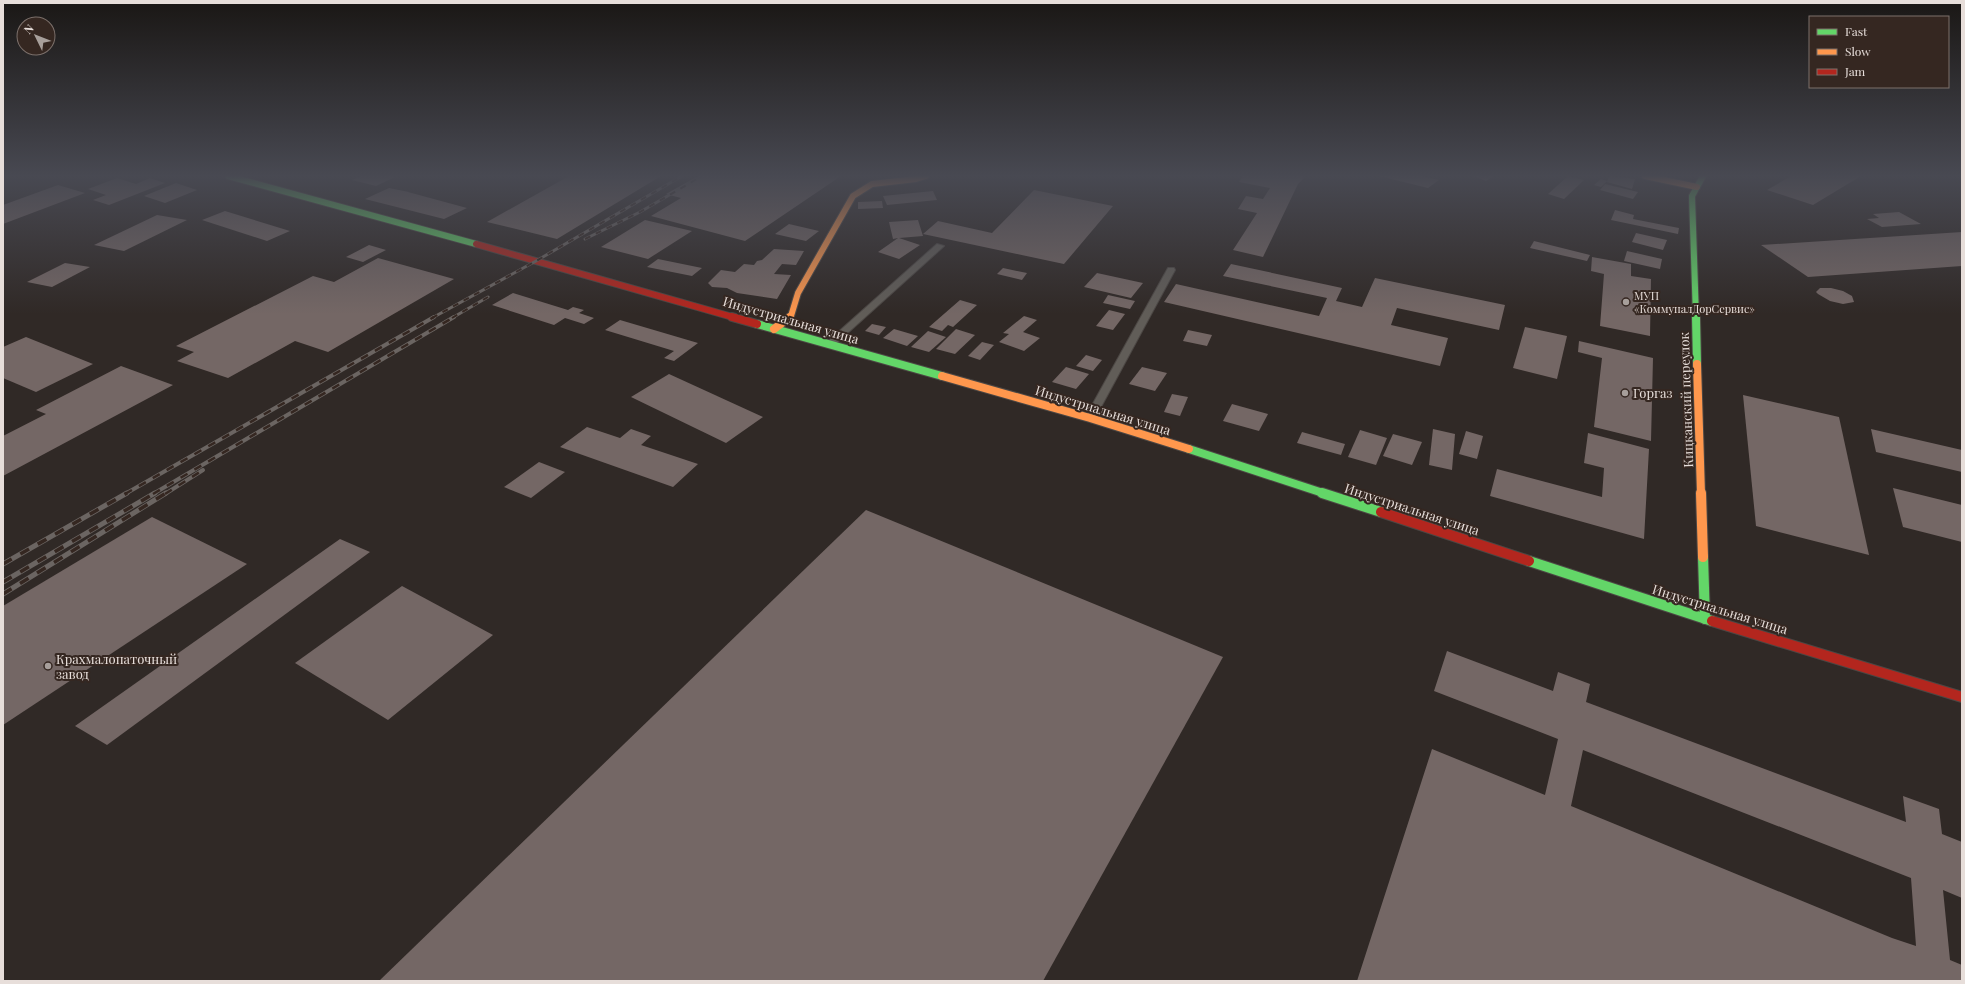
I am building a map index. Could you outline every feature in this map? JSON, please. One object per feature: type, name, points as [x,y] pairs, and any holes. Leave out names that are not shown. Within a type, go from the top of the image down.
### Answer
[{"type":"main road","name":"Индустриальная улица","points":[[392,222],[1090,418],[1257,471],[1706,619],[1962,697]]},
{"type":"main road","points":[[774,329],[791,316],[798,293],[838,222]]},
{"type":"main road","name":"Кицканский переулок","points":[[1693,222],[1706,619]]},
{"type":"lane","points":[[829,345],[940,246]]},
{"type":"lane","points":[[1090,418],[1171,270]]},
{"type":"building","points":[[142,222],[183,222],[124,251],[94,245]]},
{"type":"building","points":[[208,222],[260,222],[290,231],[267,241]]},
{"type":"building","points":[[487,222],[585,222],[557,239]]},
{"type":"building","points":[[642,222],[653,222],[692,231],[648,259],[601,247]]},
{"type":"building","points":[[673,222],[773,222],[745,241]]},
{"type":"building","points":[[889,222],[919,222],[923,236],[899,238],[920,245],[899,259],[878,252],[898,238],[893,239]]},
{"type":"building","points":[[937,222],[992,233],[1003,222],[1100,222],[1064,264],[923,234]]},
{"type":"building","points":[[1251,222],[1280,222],[1263,257],[1233,250]]},
{"type":"building","points":[[1620,222],[1648,222],[1679,228],[1678,234]]},
{"type":"building","points":[[1872,222],[1917,222],[1921,224],[1882,227]]},
{"type":"building","points":[[789,224],[819,231],[806,241],[775,234]]},
{"type":"building","points":[[1962,232],[1962,266],[1808,277],[1761,245]]},
{"type":"building","points":[[1636,233],[1667,240],[1663,250],[1632,242]]},
{"type":"building","points":[[1534,241],[1590,255],[1587,261],[1530,248]]},
{"type":"building","points":[[369,245],[386,250],[363,262],[346,257]]},
{"type":"building","points":[[774,249],[804,251],[796,265],[782,264],[774,274],[791,275],[777,299],[737,293],[727,288],[712,287],[708,283],[721,270],[735,272],[744,264],[754,265],[757,261],[762,260]]},
{"type":"building","points":[[1627,251],[1662,259],[1660,269],[1624,261]]},
{"type":"building","name":"МУП «КоммуналДорСервис»","points":[[1592,257],[1631,264],[1631,276],[1651,279],[1650,336],[1600,326],[1604,274],[1591,271]]},
{"type":"building","points":[[378,258],[454,279],[328,352],[295,341],[228,378],[177,361],[194,352],[176,346],[313,276],[334,282]]},
{"type":"building","points":[[658,259],[702,268],[692,276],[647,267]]},
{"type":"building","points":[[65,263],[90,267],[52,287],[27,282]]},
{"type":"building","points":[[1231,264],[1342,288],[1336,301],[1362,307],[1375,278],[1505,305],[1499,330],[1397,308],[1391,325],[1448,338],[1440,366],[1164,302],[1176,284],[1319,316],[1327,298],[1223,276]]},
{"type":"building","points":[[1003,268],[1027,273],[1022,280],[997,274]]},
{"type":"building","points":[[1097,273],[1143,283],[1131,298],[1084,287]]},
{"type":"building","points":[[1820,288],[1831,288],[1843,291],[1852,296],[1854,302],[1843,304],[1830,301],[1816,292]]},
{"type":"building","points":[[513,293],[568,310],[573,307],[584,310],[579,313],[594,318],[584,324],[565,318],[554,325],[492,305]]},
{"type":"building","points":[[1108,295],[1135,301],[1130,309],[1103,303]]},
{"type":"building","points":[[960,300],[977,305],[953,327],[948,325],[942,331],[929,327]]},
{"type":"building","points":[[1109,310],[1125,314],[1113,330],[1096,326]]},
{"type":"building","points":[[1024,316],[1037,320],[1023,332],[1040,338],[1024,351],[999,342],[1009,334],[1003,333]]},
{"type":"building","points":[[620,320],[698,343],[674,361],[664,358],[674,351],[605,330]]},
{"type":"building","points":[[872,324],[886,327],[879,335],[865,331]]},
{"type":"building","points":[[1525,327],[1567,336],[1557,379],[1513,368]]},
{"type":"building","points":[[894,329],[918,336],[907,346],[883,338]]},
{"type":"building","points":[[956,329],[975,335],[955,354],[936,349]]},
{"type":"building","points":[[1188,330],[1212,335],[1207,346],[1183,341]]},
{"type":"building","points":[[928,331],[946,337],[929,352],[911,347]]},
{"type":"building","points":[[26,337],[93,364],[36,392],[3,378],[3,347]]},
{"type":"building","name":"Горгаз","points":[[1579,341],[1653,358],[1651,441],[1594,427],[1602,358],[1578,352]]},
{"type":"building","points":[[982,342],[994,345],[980,360],[968,356]]},
{"type":"building","points":[[1086,355],[1102,360],[1093,371],[1076,366]]},
{"type":"building","points":[[121,366],[173,385],[3,476],[3,436],[46,414],[36,410]]},
{"type":"building","points":[[1066,367],[1089,374],[1076,389],[1052,382]]},
{"type":"building","points":[[1142,367],[1167,373],[1155,391],[1129,384]]},
{"type":"building","points":[[669,374],[763,417],[726,443],[631,397]]},
{"type":"building","points":[[1172,394],[1188,397],[1180,416],[1164,412]]},
{"type":"building","points":[[1743,395],[1839,417],[1869,555],[1756,526]]},
{"type":"building","points":[[1232,404],[1268,414],[1259,431],[1223,421]]},
{"type":"building","points":[[587,427],[620,438],[631,429],[651,436],[641,445],[698,464],[673,487],[560,447]]},
{"type":"building","points":[[1433,429],[1455,434],[1452,470],[1429,465]]},
{"type":"building","points":[[1871,429],[1962,450],[1962,472],[1876,452]]},
{"type":"building","points":[[1360,430],[1387,438],[1376,465],[1348,457]]},
{"type":"building","points":[[1466,431],[1483,436],[1477,459],[1459,454]]},
{"type":"building","points":[[1302,432],[1345,444],[1341,455],[1297,443]]},
{"type":"building","points":[[1588,433],[1649,449],[1644,539],[1490,496],[1497,469],[1602,497],[1604,468],[1584,463]]},
{"type":"building","points":[[1393,434],[1422,442],[1412,465],[1383,456]]},
{"type":"building","points":[[539,462],[565,472],[531,498],[504,487]]},
{"type":"building","points":[[1893,488],[1962,505],[1962,542],[1903,527]]},
{"type":"building","points":[[866,510],[1223,657],[1043,981],[379,981]]},
{"type":"building","name":"Крахмалопаточный завод","points":[[152,517],[247,564],[3,725],[3,606]]},
{"type":"building","points":[[340,539],[370,552],[107,745],[75,726]]},
{"type":"building","points":[[402,586],[493,635],[388,720],[295,663]]},
{"type":"building","points":[[1447,651],[1553,691],[1558,672],[1590,684],[1586,702],[1906,822],[1903,796],[1939,809],[1942,834],[1962,842],[1962,898],[1943,890],[1950,960],[1962,965],[1962,981],[1357,981],[1432,749],[1545,795],[1558,739],[1434,691]],"holes":[[[1583,750],[1911,878],[1916,946],[1892,938],[1571,806]]]},
{"type":"railway","points":[[432,318],[536,261],[603,222]]},
{"type":"railway","points":[[585,239],[620,222]]},
{"type":"railway","points":[[452,318],[488,297]]},
{"type":"railway","points":[[125,494],[434,317]]},
{"type":"railway","points":[[153,494],[454,317]]},
{"type":"railway","points":[[165,494],[203,470]]},
{"type":"railway","points":[[3,564],[127,493]]},
{"type":"railway","points":[[3,582],[155,493]]},
{"type":"railway","points":[[3,594],[166,493]]},
{"type":"traffic: fast","points":[[395,222],[476,244]]},
{"type":"traffic: fast","points":[[1693,222],[1697,364]]},
{"type":"traffic: fast","points":[[757,324],[942,376]]},
{"type":"traffic: fast","points":[[1189,449],[1381,512]]},
{"type":"traffic: fast","points":[[1703,557],[1705,619]]},
{"type":"traffic: fast","points":[[1529,561],[1712,621]]},
{"type":"traffic: slow","points":[[774,329],[791,316],[798,293],[838,222]]},
{"type":"traffic: slow","points":[[1697,364],[1703,557]]},
{"type":"traffic: slow","points":[[942,376],[1090,418],[1189,449]]},
{"type":"traffic: jam","points":[[476,244],[757,324]]},
{"type":"traffic: jam","points":[[1381,512],[1529,561]]},
{"type":"traffic: jam","points":[[1712,621],[1962,697]]},
{"type":"place","name":"МУП «КоммуналДорСервис»","points":[[1626,302]]},
{"type":"place","name":"Горгаз","points":[[1625,393]]},
{"type":"place","name":"Крахмалопаточный завод","points":[[48,666]]}]
